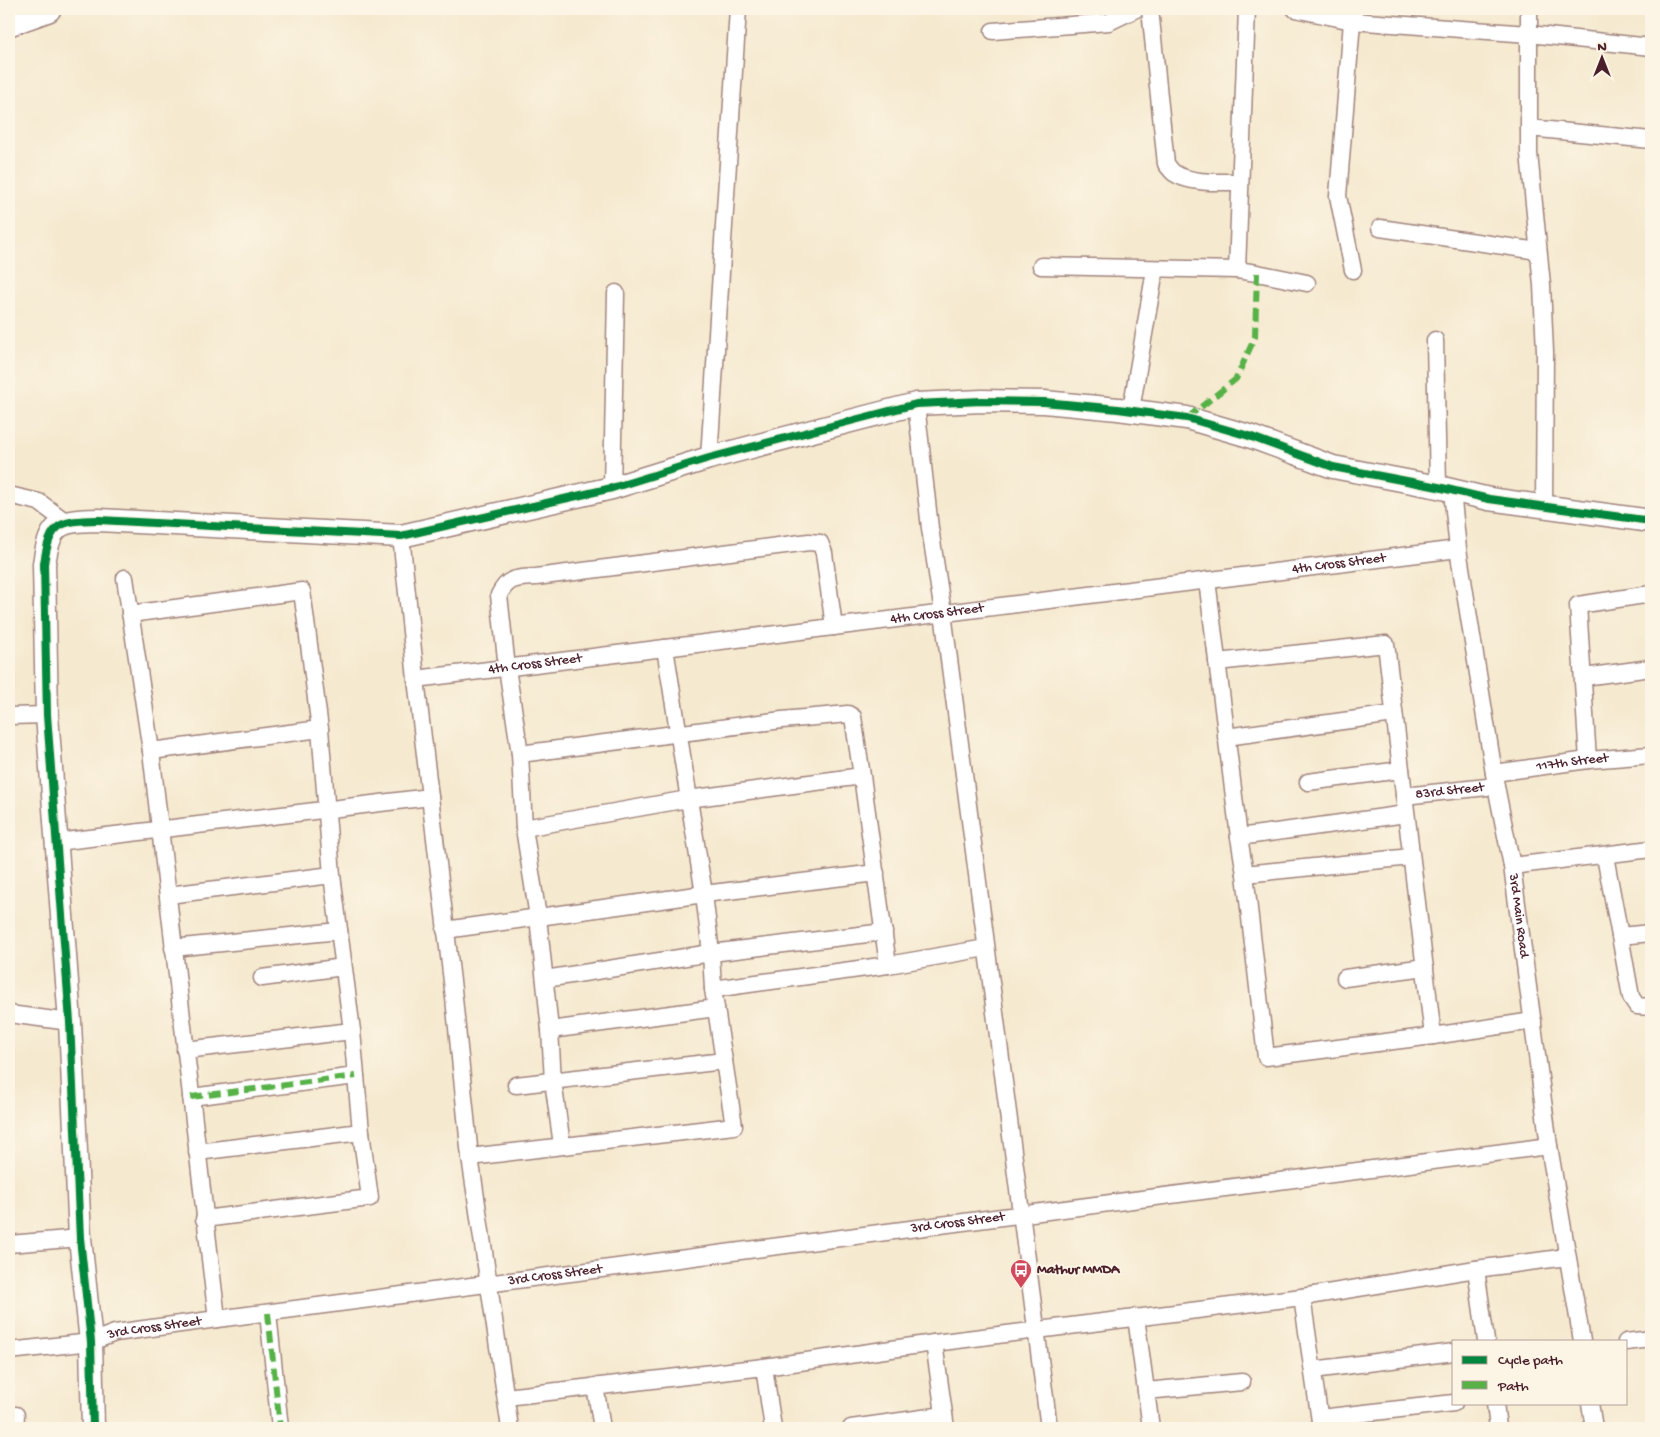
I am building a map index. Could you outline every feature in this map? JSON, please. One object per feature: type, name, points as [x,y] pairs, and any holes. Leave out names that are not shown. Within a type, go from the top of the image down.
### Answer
[{"type":"main road","points":[[9,23],[48,9]]},
{"type":"street","points":[[709,458],[738,9]]},
{"type":"street","points":[[993,31],[1109,22],[1136,9]]},
{"type":"street","points":[[1150,9],[1166,164],[1174,174],[1189,179],[1239,182]]},
{"type":"street","points":[[1237,270],[1247,9]]},
{"type":"street","points":[[1295,9],[1651,47]]},
{"type":"street","points":[[1529,9],[1529,153],[1545,352],[1544,506]]},
{"type":"street","points":[[1352,15],[1338,196],[1353,270]]},
{"type":"street","points":[[1529,128],[1651,140]]},
{"type":"street","points":[[1380,228],[1538,251]]},
{"type":"street","points":[[1041,266],[1156,270],[1237,270],[1257,272],[1307,283]]},
{"type":"street","points":[[1131,410],[1156,270]]},
{"type":"street","points":[[612,488],[616,292]]},
{"type":"street","name":"3rd Main Road","points":[[1434,340],[1445,489],[1458,550],[1495,780],[1512,866],[1549,1146],[1582,1340]]},
{"type":"street","points":[[92,1428],[91,1342],[80,1238],[70,1022],[47,715],[44,564],[47,542],[56,528],[66,522],[99,520],[401,536],[612,488],[709,458],[916,404],[982,401],[1044,402],[1131,410],[1187,418],[1249,436],[1333,467],[1489,499],[1651,521]]},
{"type":"street","points":[[916,404],[930,528],[943,613],[1049,1428]]},
{"type":"street","points":[[9,495],[39,502],[66,522]]},
{"type":"street","points":[[401,536],[470,1157],[510,1428]]},
{"type":"street","points":[[562,1145],[553,1081],[550,1030],[538,917],[524,828],[520,754],[507,668],[499,596],[504,585],[514,578],[536,577],[809,542],[820,543],[824,553],[834,627]]},
{"type":"street","name":"4th Cross Street","points":[[416,679],[1458,550]]},
{"type":"street","points":[[125,578],[151,751],[217,1319]]},
{"type":"street","points":[[1207,580],[1245,874],[1266,1057],[1433,1036],[1533,1021]]},
{"type":"street","points":[[130,614],[302,591],[320,729],[332,875],[352,1032],[361,1132],[370,1198],[204,1219]]},
{"type":"street","points":[[1588,760],[1578,605],[1651,594]]},
{"type":"street","points":[[1217,662],[1386,644],[1433,1036]]},
{"type":"street","points":[[470,1157],[734,1126],[713,989],[704,894],[677,734],[665,648]]},
{"type":"street","points":[[1584,677],[1651,668]]},
{"type":"street","points":[[520,754],[782,720],[848,714],[852,717],[862,776],[888,965]]},
{"type":"street","points":[[1226,738],[1394,714]]},
{"type":"street","points":[[9,716],[47,715]]},
{"type":"street","points":[[151,751],[320,729]]},
{"type":"street","name":"117th Street","points":[[1495,780],[1588,760],[1651,755]]},
{"type":"street","points":[[1308,782],[1401,770]]},
{"type":"street","points":[[524,828],[688,799],[862,776]]},
{"type":"street","name":"83rd Street","points":[[1404,796],[1495,780]]},
{"type":"street","points":[[57,842],[430,797]]},
{"type":"street","points":[[1239,837],[1406,814]]},
{"type":"street","points":[[1512,866],[1651,849]]},
{"type":"street","points":[[1606,856],[1632,997],[1636,1006],[1651,1007]]},
{"type":"street","points":[[1245,874],[1412,857]]},
{"type":"street","points":[[445,930],[704,894],[876,873]]},
{"type":"street","points":[[168,895],[332,875]]},
{"type":"street","points":[[174,948],[339,931]]},
{"type":"street","points":[[545,979],[711,953],[884,932]]},
{"type":"street","points":[[1620,936],[1651,933]]},
{"type":"street","points":[[713,989],[888,965],[986,948]]},
{"type":"street","points":[[262,978],[343,967]]},
{"type":"street","points":[[1345,978],[1425,967]]},
{"type":"street","points":[[550,1030],[716,1008]]},
{"type":"street","points":[[9,1014],[70,1022]]},
{"type":"street","points":[[185,1050],[352,1032]]},
{"type":"street","points":[[516,1085],[724,1061]]},
{"type":"street","points":[[191,1097],[356,1076]]},
{"type":"street","points":[[197,1152],[361,1132]]},
{"type":"street","name":"3rd Cross Street","points":[[9,1351],[91,1342],[115,1332],[1549,1146]]},
{"type":"street","points":[[9,1244],[80,1238]]},
{"type":"street","points":[[506,1398],[764,1367],[934,1343],[1302,1296],[1567,1257]]},
{"type":"street","points":[[1476,1269],[1486,1340]]},
{"type":"street","points":[[1302,1296],[1320,1423],[1452,1402]]},
{"type":"street","points":[[268,1313],[280,1428]]},
{"type":"street","points":[[1136,1317],[1151,1428]]},
{"type":"street","points":[[1628,1342],[1651,1339]]},
{"type":"street","points":[[851,1428],[945,1422],[934,1343]]},
{"type":"street","points":[[1313,1370],[1452,1352]]},
{"type":"street","points":[[764,1367],[773,1428]]},
{"type":"street","points":[[1146,1391],[1242,1382]]},
{"type":"street","points":[[595,1386],[602,1428]]},
{"type":"street","points":[[1495,1404],[1498,1428]]},
{"type":"street","points":[[1590,1404],[1594,1428]]},
{"type":"marked path","points":[[1187,418],[1236,379],[1255,337],[1257,273]]},
{"type":"marked path","points":[[191,1097],[356,1076]]},
{"type":"marked path","points":[[268,1313],[280,1428]]},
{"type":"cycle path","points":[[93,1428],[91,1342],[80,1238],[70,1022],[47,715],[44,564],[50,539],[59,526],[75,521],[99,520],[401,536],[612,488],[709,458],[916,404],[982,401],[1044,402],[1187,418],[1249,436],[1333,467],[1438,487],[1489,499],[1651,521]]},
{"type":"place","name":"Mathur MMDA","points":[[1021,1289]]}]
